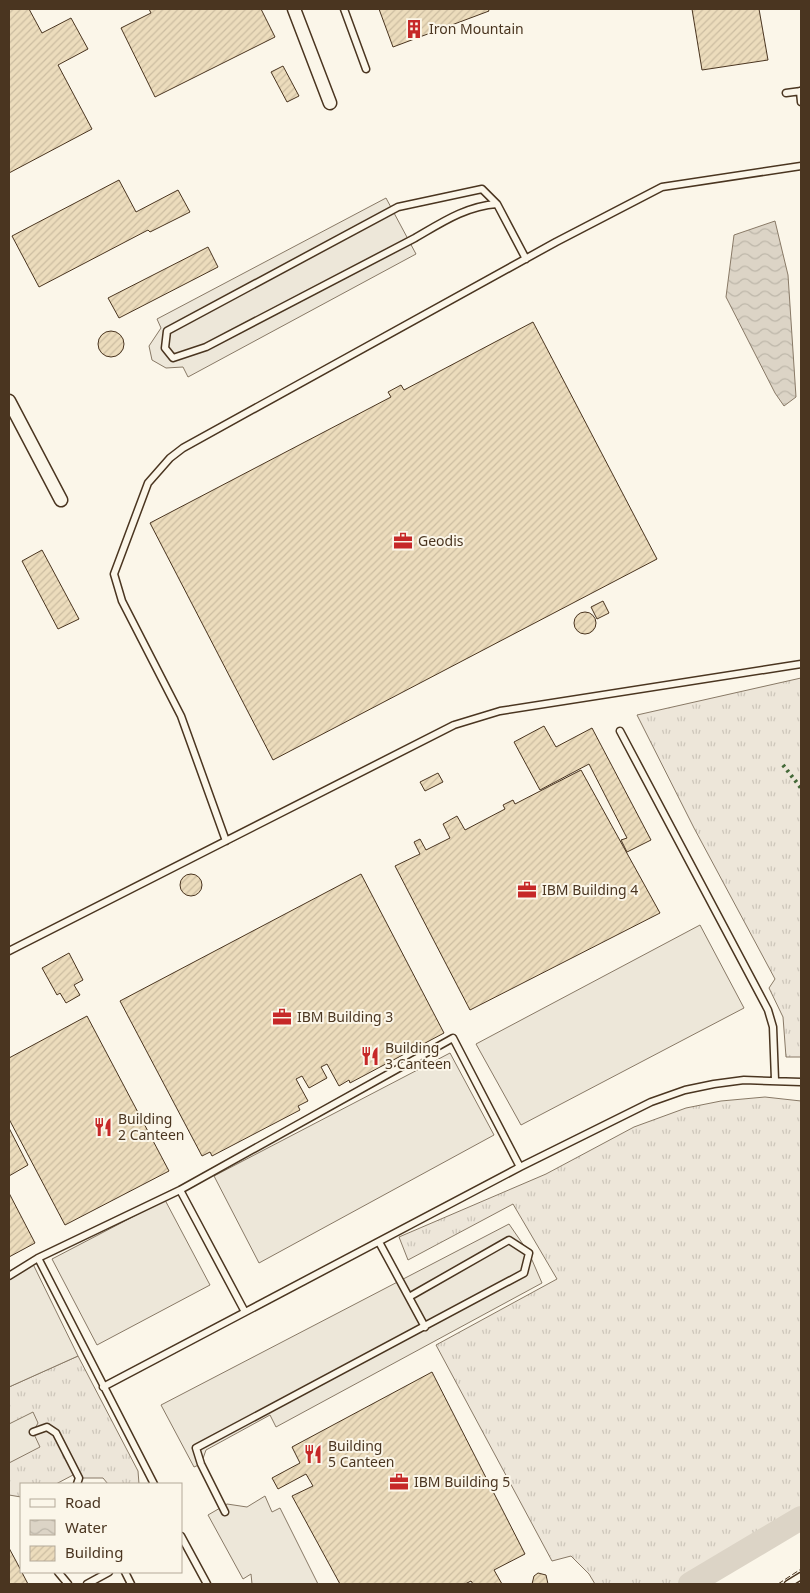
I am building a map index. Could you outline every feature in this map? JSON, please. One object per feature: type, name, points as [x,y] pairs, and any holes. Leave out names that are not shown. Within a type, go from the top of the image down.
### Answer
[{"type":"street","points":[[294,9],[330,103]]},
{"type":"street","points":[[9,401],[60,500]]},
{"type":"lane","points":[[344,9],[366,69]]},
{"type":"lane","points":[[786,93],[801,91],[801,102]]},
{"type":"lane","points":[[226,841],[181,716],[126,609],[114,574],[148,483],[170,458],[183,448],[526,259],[662,187],[801,166]]},
{"type":"lane","points":[[497,204],[478,205],[448,219],[206,347],[173,358],[165,348],[167,331],[398,207],[482,189],[497,204],[526,259]]},
{"type":"lane","points":[[9,951],[463,722],[500,711],[801,664]]},
{"type":"lane","points":[[620,731],[768,1010],[774,1028],[776,1080]]},
{"type":"lane","points":[[9,1276],[38,1258],[180,1190],[453,1038],[520,1167]]},
{"type":"lane","points":[[104,1387],[520,1167],[651,1102],[685,1090],[744,1080],[801,1082]]},
{"type":"lane","points":[[180,1190],[246,1312]]},
{"type":"lane","points":[[225,1512],[201,1464],[196,1448],[524,1273],[529,1253],[509,1240],[408,1297]]},
{"type":"lane","points":[[379,1242],[425,1327]]},
{"type":"lane","points":[[38,1258],[153,1483]]},
{"type":"lane","points":[[33,1432],[47,1427],[56,1432],[79,1478],[77,1483]]},
{"type":"lane","points":[[182,1538],[207,1584]]},
{"type":"lane","points":[[59,1573],[68,1584]]},
{"type":"lane","points":[[87,1584],[107,1573]]},
{"type":"lane","points":[[788,1584],[801,1576]]},
{"type":"green space","points":[[801,678],[801,1057],[786,1057],[783,1017],[769,988],[775,979],[694,828],[637,715]]},
{"type":"green space","points":[[765,1097],[801,1101],[801,1518],[690,1584],[595,1584],[589,1574],[571,1556],[552,1561],[436,1345],[557,1279],[513,1204],[408,1260],[399,1237],[546,1174],[634,1127],[686,1108],[721,1101]]},
{"type":"green space","points":[[78,1356],[138,1471],[139,1483],[107,1483],[103,1478],[79,1478],[73,1475],[58,1483],[20,1483],[20,1497],[9,1495],[9,1387]]},
{"type":"shaded area","points":[[386,198],[416,254],[188,377],[183,367],[166,368],[152,360],[149,346],[161,328],[157,319]]},
{"type":"shaded area","points":[[700,925],[744,1008],[521,1125],[476,1044]]},
{"type":"shaded area","points":[[450,1053],[494,1135],[259,1263],[214,1176]]},
{"type":"shaded area","points":[[165,1200],[210,1285],[97,1345],[52,1259]]},
{"type":"shaded area","points":[[509,1224],[529,1253],[542,1283],[276,1427],[270,1415],[206,1450],[201,1464],[194,1467],[161,1405]]},
{"type":"shaded area","points":[[32,1262],[78,1356],[9,1387],[9,1276]]},
{"type":"shaded area","points":[[33,1412],[38,1423],[33,1432],[40,1447],[9,1463],[9,1424]]},
{"type":"shaded area","points":[[265,1496],[272,1512],[280,1508],[318,1584],[252,1584],[251,1574],[243,1579],[208,1515],[227,1504],[247,1507]]},
{"type":"water","points":[[775,221],[788,275],[796,397],[784,406],[775,393],[726,297],[734,235]]},
{"type":"building","points":[[9,9],[29,9],[42,33],[71,18],[88,49],[58,65],[92,129],[9,173]]},
{"type":"building","points":[[149,9],[261,9],[275,37],[155,97],[121,28],[151,13]]},
{"type":"building","name":"Iron Mountain","points":[[379,9],[488,9],[489,11],[393,47]]},
{"type":"building","points":[[692,9],[759,9],[768,60],[702,70]]},
{"type":"building","points":[[283,66],[299,96],[287,102],[271,72]]},
{"type":"building","points":[[119,180],[136,212],[178,190],[190,212],[150,232],[148,230],[39,287],[12,236]]},
{"type":"building","points":[[208,247],[218,267],[119,318],[108,298]]},
{"type":"building","name":"Geodis","points":[[533,322],[657,559],[273,760],[150,523],[391,397],[388,392],[401,385],[404,390]]},
{"type":"building","points":[[111,331],[120,335],[124,344],[120,353],[111,357],[102,353],[98,344],[102,335]]},
{"type":"building","points":[[42,550],[79,619],[58,629],[22,561]]},
{"type":"building","points":[[603,601],[609,613],[597,619],[591,607]]},
{"type":"building","points":[[585,612],[593,615],[596,623],[593,631],[585,634],[577,631],[574,623],[577,615]]},
{"type":"building","points":[[544,726],[556,747],[592,728],[651,840],[627,852],[621,840],[627,838],[589,764],[540,790],[514,742]]},
{"type":"building","name":"IBM Building 4","points":[[581,770],[660,913],[470,1010],[395,866],[420,854],[414,842],[420,839],[426,850],[450,838],[443,824],[457,816],[465,830],[505,809],[503,805],[513,800],[515,804]]},
{"type":"building","points":[[438,773],[443,782],[425,791],[420,782]]},
{"type":"building","points":[[191,874],[199,877],[202,885],[199,893],[191,896],[183,893],[180,885],[183,877]]},
{"type":"building","name":"IBM Building 3","points":[[361,874],[444,1033],[350,1083],[349,1080],[339,1086],[327,1064],[321,1067],[327,1078],[309,1088],[302,1076],[296,1079],[308,1101],[298,1106],[300,1110],[212,1156],[210,1152],[202,1156],[120,1001]]},
{"type":"building","points":[[69,953],[83,980],[74,985],[80,995],[66,1003],[60,993],[57,995],[42,968]]},
{"type":"building","points":[[87,1016],[169,1171],[65,1225],[9,1119],[9,1058]]},
{"type":"building","points":[[9,1128],[28,1165],[9,1176]]},
{"type":"building","points":[[9,1193],[35,1243],[9,1257]]},
{"type":"building","name":"IBM Building 5","points":[[432,1372],[525,1554],[494,1570],[502,1584],[473,1584],[471,1581],[465,1584],[340,1584],[292,1496],[313,1486],[306,1474],[278,1489],[272,1478],[300,1463],[292,1447]]},
{"type":"building","points":[[9,1548],[20,1569],[20,1573],[22,1573],[28,1584],[9,1584]]},
{"type":"building","points":[[538,1573],[546,1575],[548,1584],[532,1584],[534,1576]]},
{"type":"waterway","points":[[690,1584],[801,1518]]},
{"type":"hedge","points":[[783,765],[801,788]]},
{"type":"fence","points":[[778,1584],[801,1569]]},
{"type":"place","name":"Iron Mountain","points":[[414,29]]},
{"type":"place","name":"Geodis","points":[[403,541]]},
{"type":"place","name":"IBM Building 4","points":[[527,890]]},
{"type":"place","name":"IBM Building 3","points":[[282,1017]]},
{"type":"place","name":"Building 3 Canteen","points":[[370,1056]]},
{"type":"place","name":"Building 2 Canteen","points":[[103,1127]]},
{"type":"place","name":"Building 5 Canteen","points":[[313,1454]]},
{"type":"place","name":"IBM Building 5","points":[[399,1482]]}]
